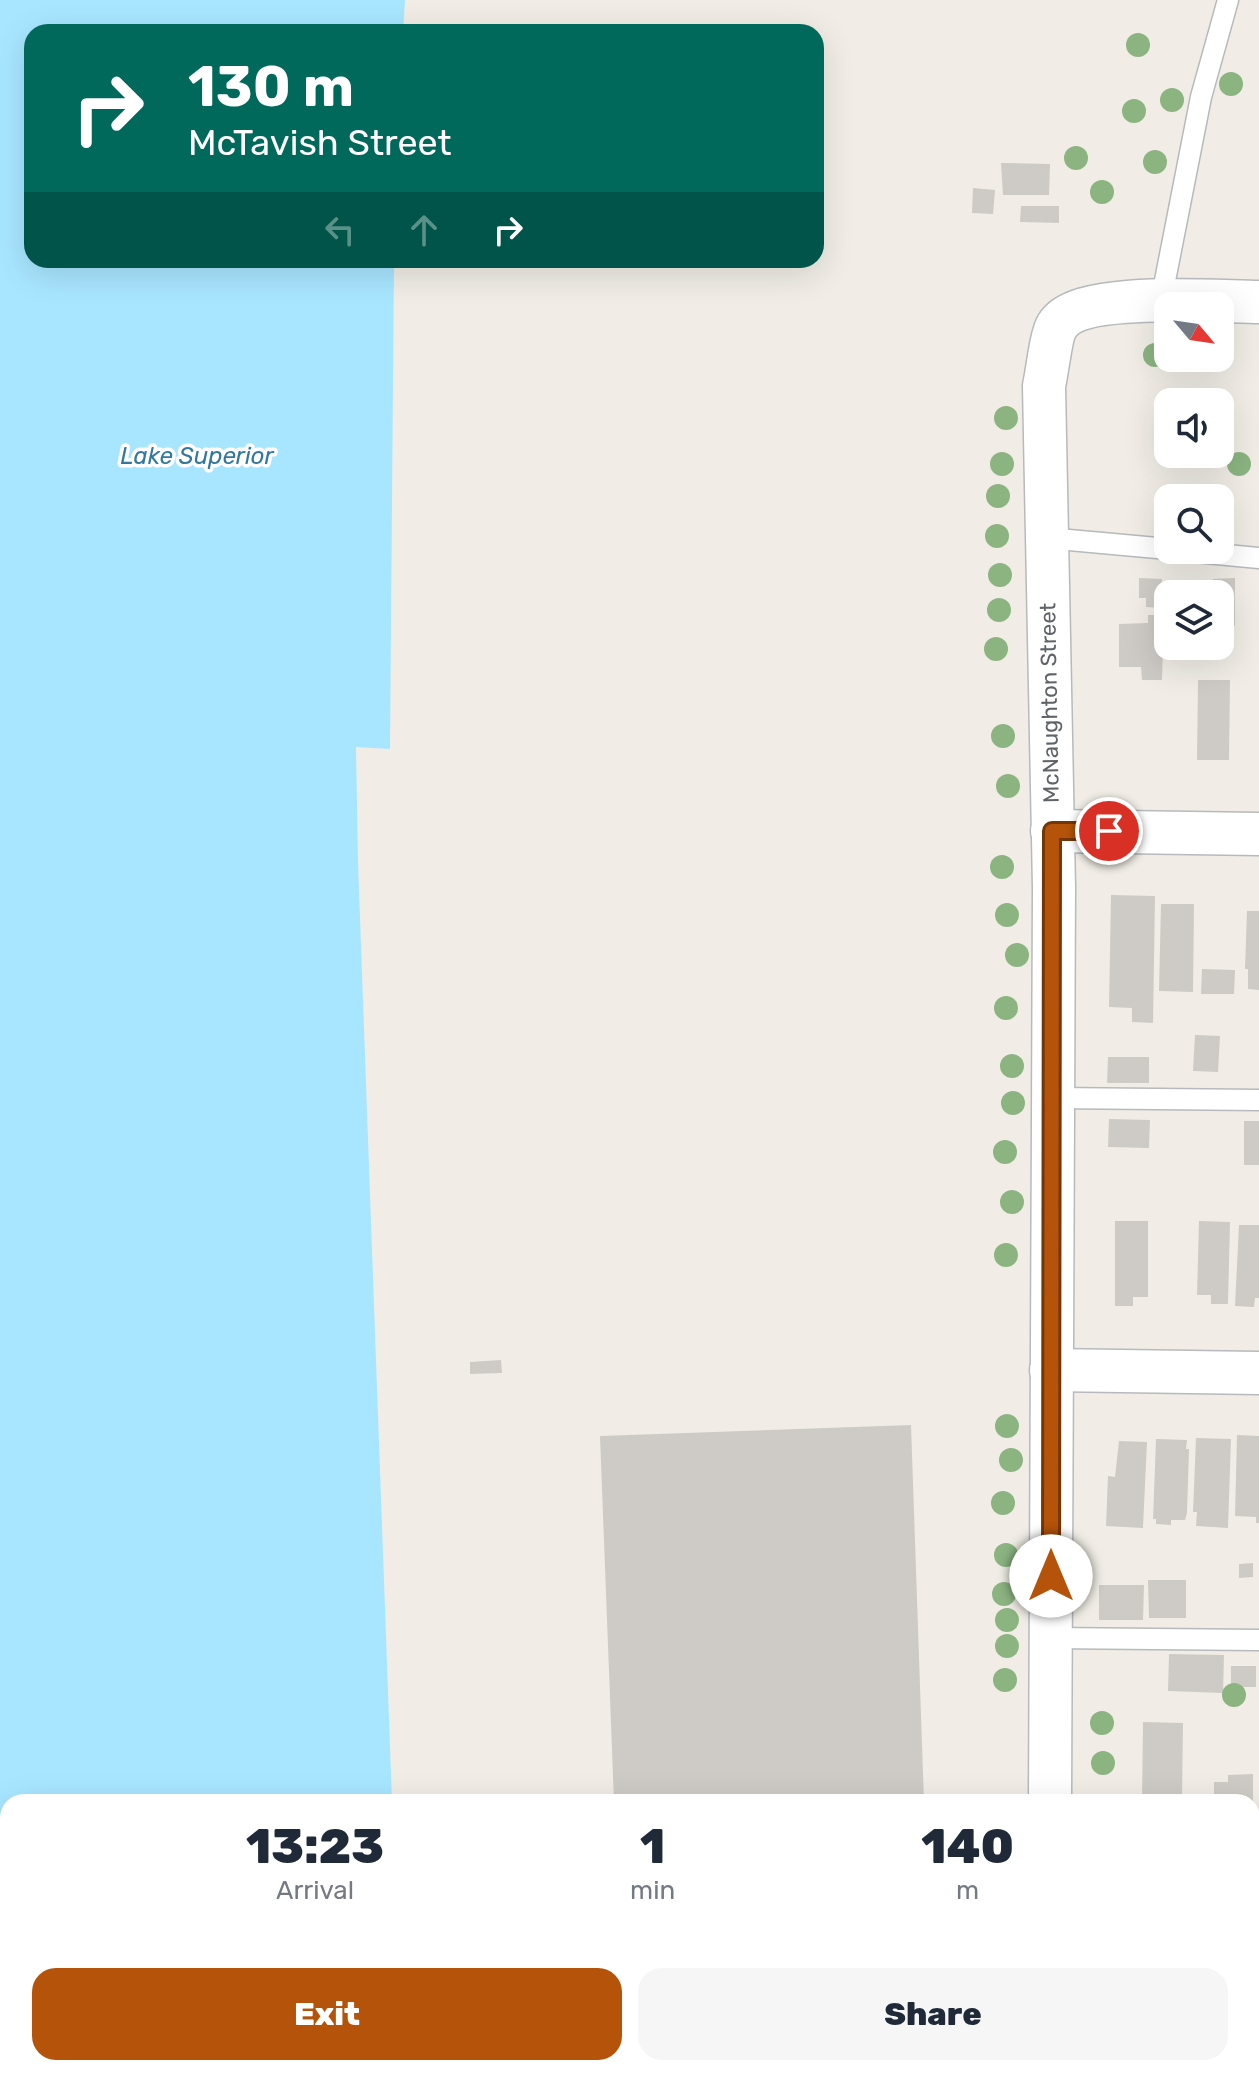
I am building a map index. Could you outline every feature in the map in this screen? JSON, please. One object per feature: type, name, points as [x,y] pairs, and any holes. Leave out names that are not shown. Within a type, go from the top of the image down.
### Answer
[{"type":"street","name":"McNaughton Street","points":[[1050,1794],[1052,831],[1044,386],[1057,326],[1077,309],[1154,301]]},
{"type":"street","points":[[1234,302],[1259,302]]},
{"type":"street","points":[[1052,831],[1259,834]]},
{"type":"street","points":[[1051,1370],[1259,1373]]},
{"type":"lane","points":[[1163,292],[1201,97],[1228,0]]},
{"type":"lane","points":[[1047,538],[1154,548]]},
{"type":"lane","points":[[1234,556],[1259,558]]},
{"type":"lane","points":[[1053,1098],[1259,1100]]},
{"type":"lane","points":[[1050,1638],[1259,1640]]},
{"type":"water","name":"Lake Superior","points":[[0,0],[405,0],[404,24],[24,24],[24,268],[394,268],[390,749],[356,747],[392,1794],[0,1794]]},
{"type":"building","points":[[1001,163],[1050,164],[1049,195],[1003,195]]},
{"type":"building","points":[[973,188],[995,190],[993,214],[972,213]]},
{"type":"building","points":[[1021,206],[1059,206],[1059,223],[1020,222]]},
{"type":"building","points":[[1139,578],[1162,579],[1154,580],[1154,607],[1146,607],[1146,598],[1139,598]]},
{"type":"building","points":[[1235,578],[1235,626],[1234,580],[1213,579]]},
{"type":"building","points":[[1148,615],[1154,615],[1154,660],[1163,660],[1162,680],[1142,680],[1141,667],[1119,667],[1119,624],[1148,623]]},
{"type":"building","points":[[1198,680],[1230,680],[1229,760],[1197,760]]},
{"type":"building","points":[[1111,895],[1155,896],[1153,1023],[1132,1022],[1132,1008],[1109,1007]]},
{"type":"building","points":[[1161,904],[1194,904],[1193,992],[1159,991]]},
{"type":"building","points":[[1247,911],[1259,911],[1259,990],[1248,989],[1248,969],[1245,969]]},
{"type":"building","points":[[1202,969],[1235,970],[1234,994],[1201,994]]},
{"type":"building","points":[[1195,1035],[1220,1036],[1218,1072],[1193,1071]]},
{"type":"building","points":[[1108,1057],[1149,1057],[1149,1083],[1107,1083]]},
{"type":"building","points":[[1109,1119],[1150,1120],[1149,1148],[1108,1147]]},
{"type":"building","points":[[1244,1121],[1259,1121],[1259,1165],[1244,1165]]},
{"type":"building","points":[[1115,1221],[1148,1221],[1148,1297],[1133,1297],[1133,1306],[1115,1306]]},
{"type":"building","points":[[1199,1221],[1230,1222],[1228,1304],[1211,1304],[1211,1295],[1197,1295]]},
{"type":"building","points":[[1239,1225],[1259,1225],[1259,1298],[1255,1298],[1254,1307],[1235,1306]]},
{"type":"building","points":[[501,1360],[502,1373],[470,1374],[470,1362]]},
{"type":"building","points":[[911,1425],[924,1794],[614,1794],[600,1436]]},
{"type":"building","points":[[1237,1435],[1259,1436],[1259,1523],[1256,1523],[1256,1517],[1235,1516]]},
{"type":"building","points":[[1196,1438],[1231,1439],[1228,1528],[1196,1526],[1197,1512],[1193,1512]]},
{"type":"building","points":[[1156,1439],[1187,1440],[1186,1449],[1189,1449],[1187,1513],[1185,1520],[1171,1520],[1171,1525],[1156,1524],[1156,1519],[1153,1519]]},
{"type":"building","points":[[1119,1441],[1147,1442],[1143,1528],[1106,1526],[1108,1476],[1115,1477]]},
{"type":"building","points":[[1253,1563],[1253,1577],[1239,1578],[1239,1564]]},
{"type":"building","points":[[1148,1580],[1186,1580],[1186,1618],[1149,1618]]},
{"type":"building","points":[[1099,1585],[1144,1585],[1143,1620],[1099,1620]]},
{"type":"building","points":[[1169,1654],[1224,1655],[1223,1693],[1168,1691]]},
{"type":"building","points":[[1231,1666],[1256,1666],[1256,1687],[1231,1687]]},
{"type":"building","points":[[1143,1722],[1183,1723],[1182,1794],[1142,1794]]},
{"type":"building","points":[[1253,1774],[1253,1794],[1214,1794],[1214,1782],[1228,1782],[1228,1775]]},
{"type":"route","points":[[1051,1576],[1052,831],[1109,831]]}]
